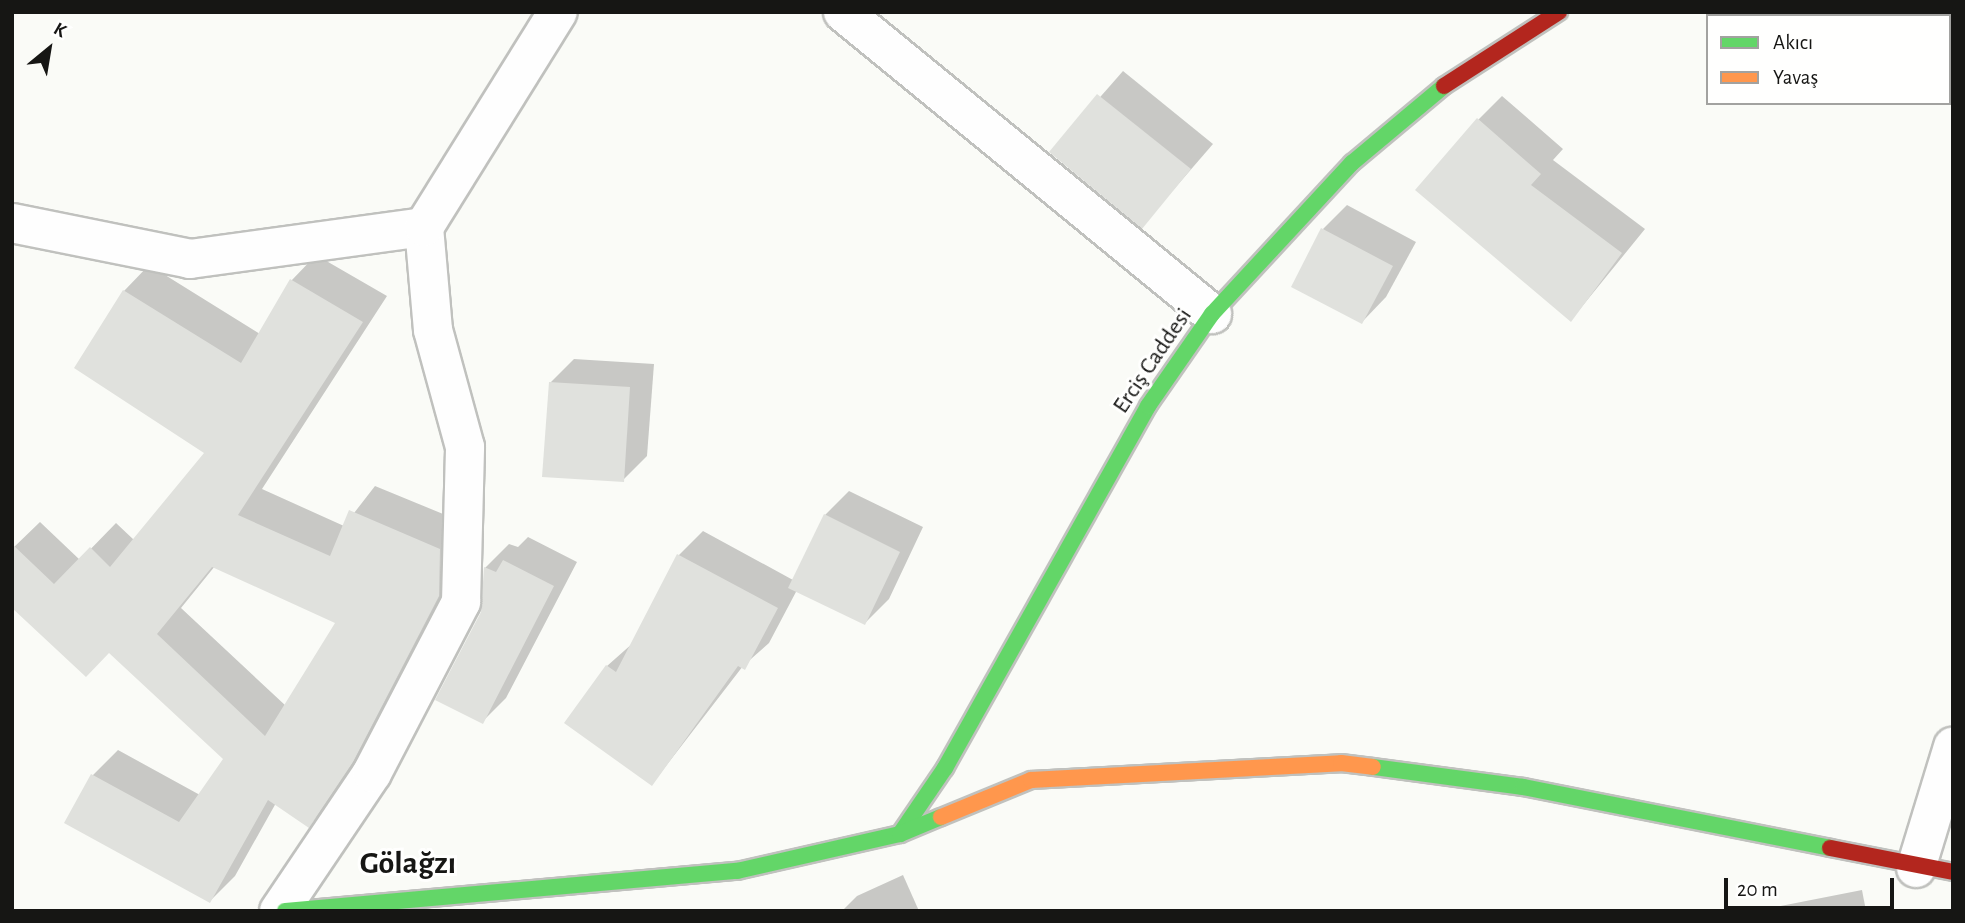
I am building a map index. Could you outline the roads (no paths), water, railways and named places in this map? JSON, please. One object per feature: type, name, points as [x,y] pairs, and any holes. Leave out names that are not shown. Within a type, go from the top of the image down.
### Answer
[{"type":"street","points":[[279,911],[372,773],[461,602],[465,447],[433,330],[424,227],[558,12]]},
{"type":"street","points":[[842,12],[1212,314]]},
{"type":"street","name":"Erciş Caddesi","points":[[900,834],[951,758],[1148,406],[1212,314],[1352,163],[1435,92],[1559,12]]},
{"type":"street","points":[[12,223],[190,259],[424,227]]},
{"type":"street","points":[[285,911],[421,903],[737,871],[900,834],[1031,780],[1341,763],[1522,787],[1935,870],[1953,747]]},
{"type":"district","name":"Gölağzı","points":[[408,863]]}]
